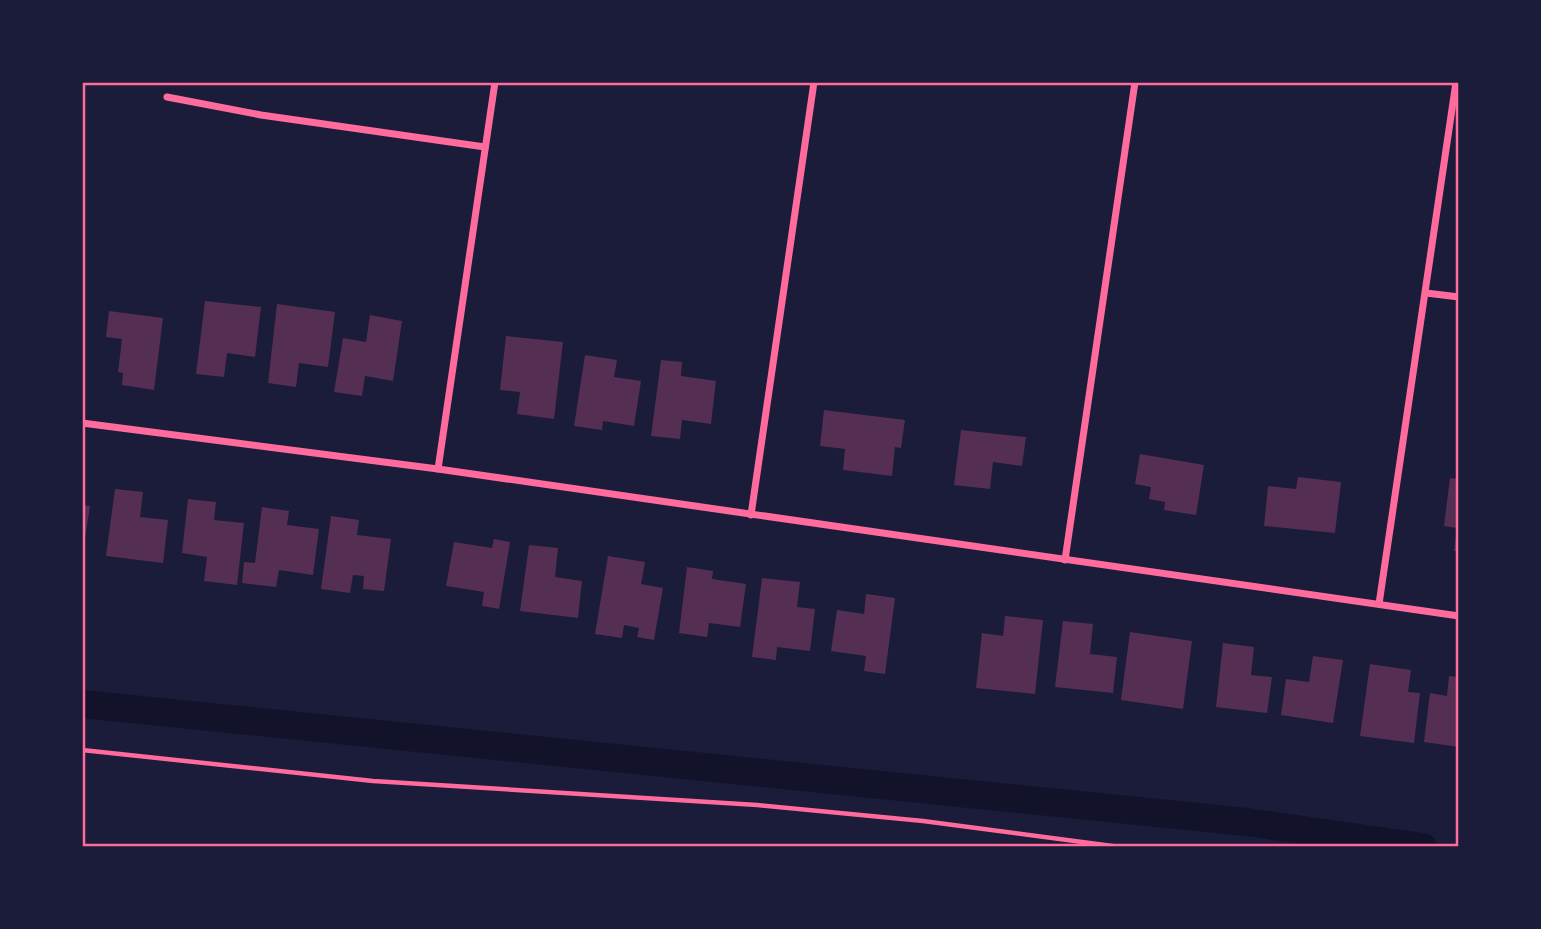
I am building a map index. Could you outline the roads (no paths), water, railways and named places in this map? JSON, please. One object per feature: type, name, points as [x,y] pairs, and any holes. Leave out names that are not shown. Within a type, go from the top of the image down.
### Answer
[{"type":"street","points":[[438,470],[495,82]]},
{"type":"street","points":[[751,515],[814,82]]},
{"type":"street","points":[[1065,560],[1135,82]]},
{"type":"street","points":[[1379,604],[1455,82]]},
{"type":"street","points":[[167,97],[261,115],[485,148]]},
{"type":"street","points":[[1426,293],[1459,297]]},
{"type":"street","points":[[82,423],[438,470],[1459,615]]},
{"type":"waterway","points":[[82,704],[1247,822],[1423,847]]}]
